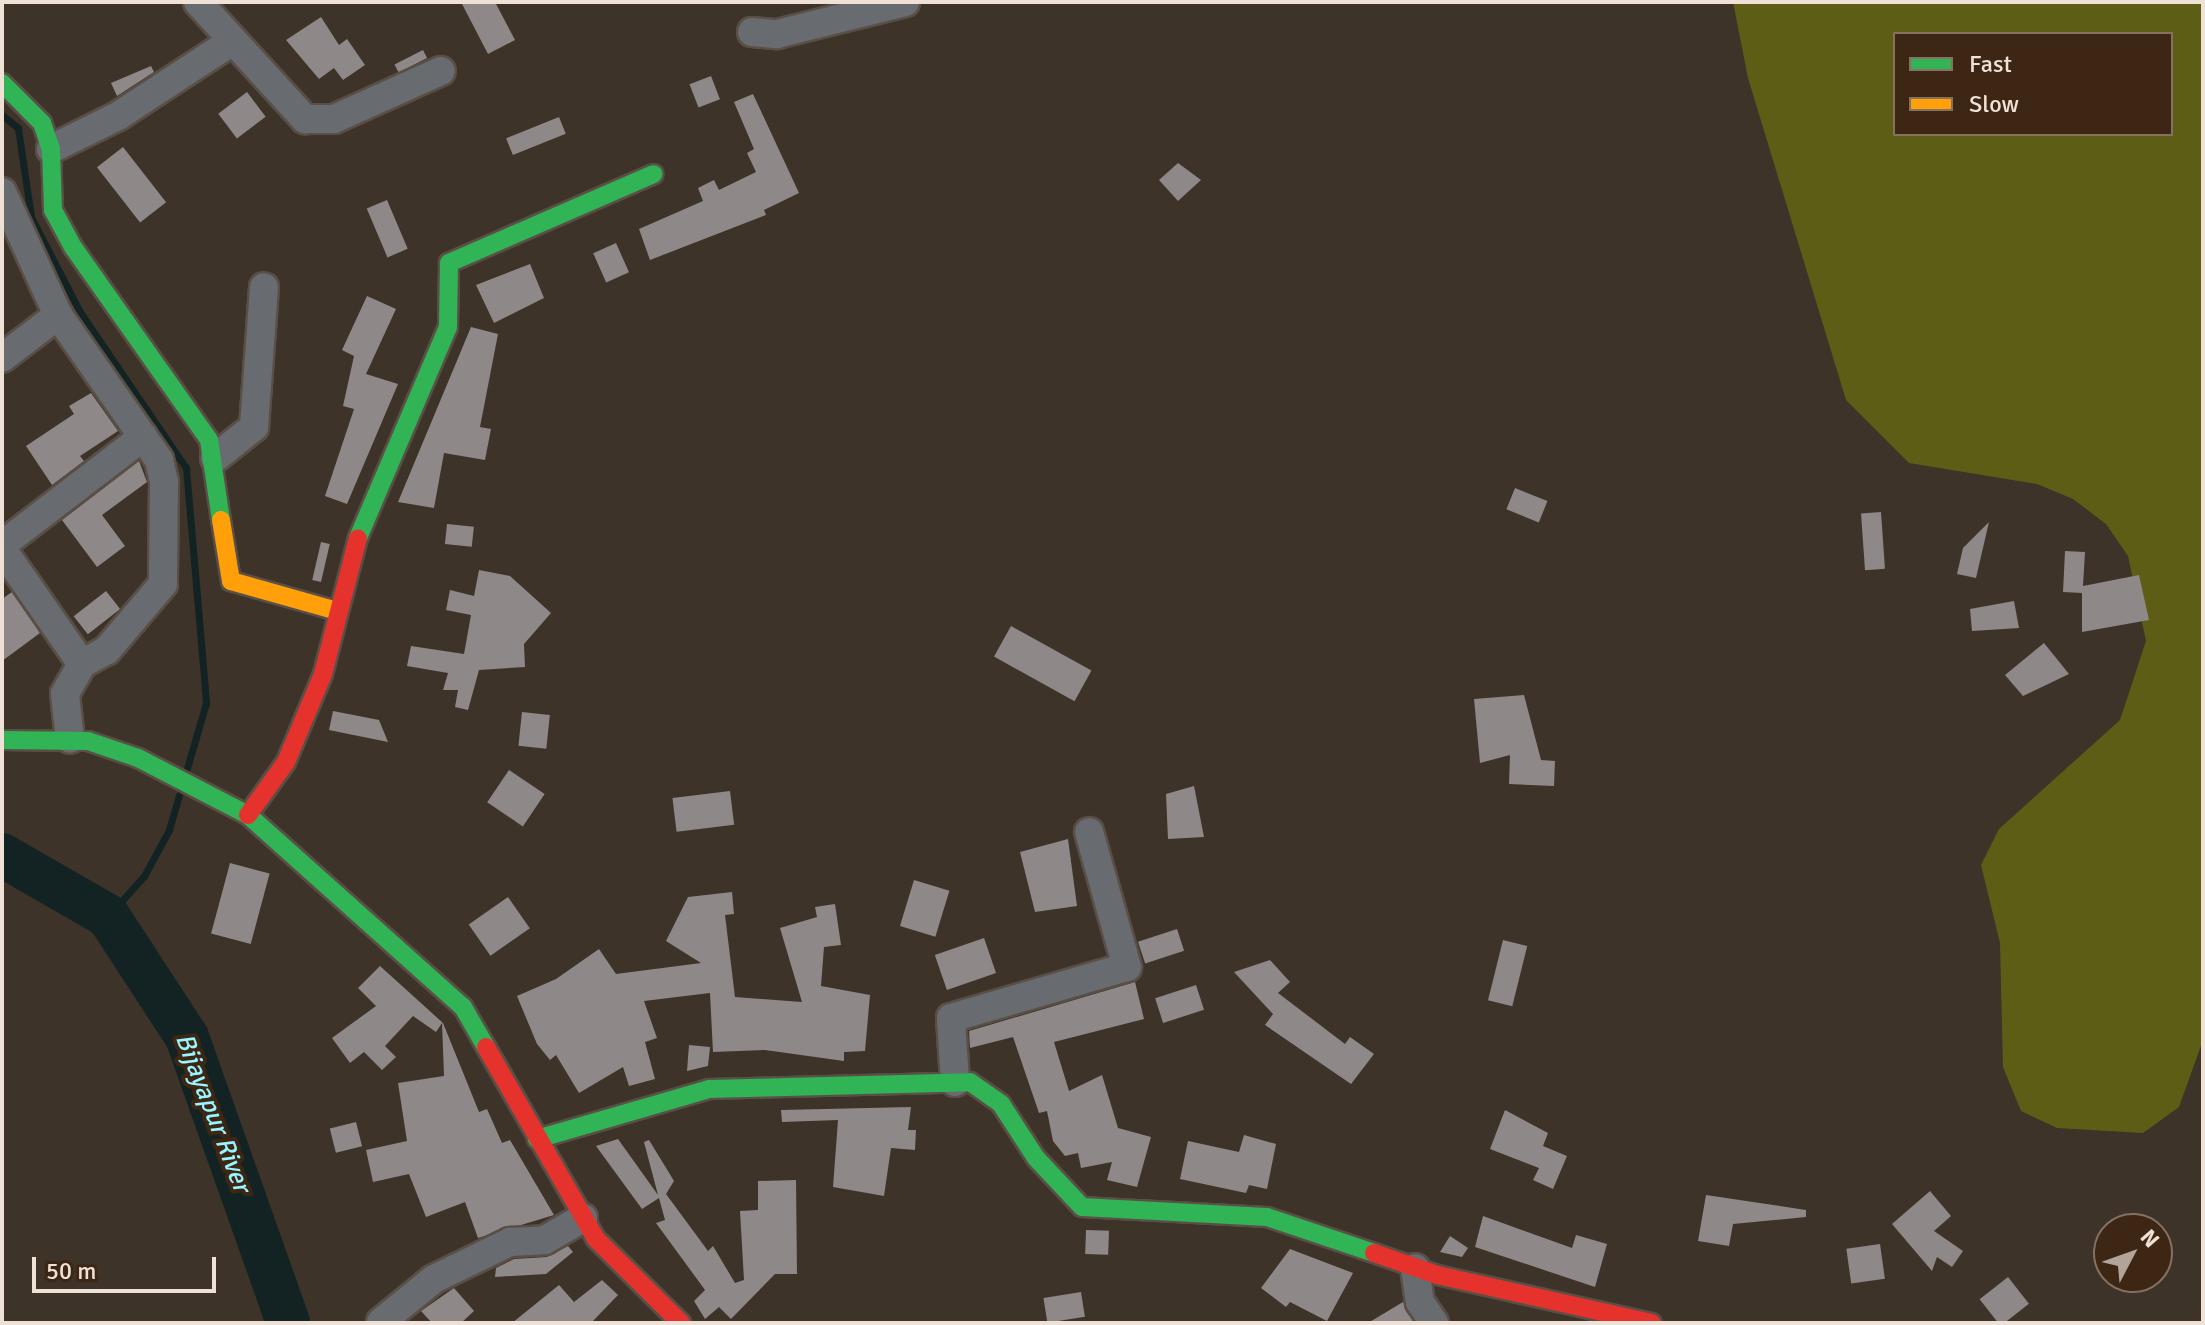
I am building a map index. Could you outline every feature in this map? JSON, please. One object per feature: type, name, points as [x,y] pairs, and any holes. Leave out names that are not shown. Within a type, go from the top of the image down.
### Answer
[{"type":"street","points":[[198,2],[231,42],[305,119],[334,119],[441,71]]},
{"type":"street","points":[[752,32],[777,34],[905,2]]},
{"type":"street","points":[[51,149],[118,116],[231,42]]},
{"type":"street","points":[[2,83],[42,123],[51,149],[53,210],[61,226],[215,458],[231,581],[337,611]]},
{"type":"street","points":[[248,815],[286,762],[323,674],[347,563],[448,327],[449,263],[654,174]]},
{"type":"street","points":[[2,192],[58,315],[143,437],[164,482],[163,584],[107,650],[82,664],[65,694],[70,739]]},
{"type":"street","points":[[215,458],[254,427],[264,287]]},
{"type":"street","points":[[2,358],[58,315]]},
{"type":"street","points":[[82,664],[2,547],[143,437]]},
{"type":"street","points":[[2,740],[70,739],[138,758],[248,815],[449,990],[489,1045],[537,1139],[596,1239],[681,1323]]},
{"type":"street","points":[[955,1082],[951,1018],[1127,967],[1089,832]]},
{"type":"street","points":[[537,1139],[709,1089],[970,1082],[1001,1104],[1036,1158],[1082,1207],[1267,1217],[1415,1268],[1652,1323]]},
{"type":"street","points":[[381,1322],[434,1279],[510,1242],[545,1240],[583,1218]]},
{"type":"street","points":[[1415,1268],[1420,1302],[1434,1323]]},
{"type":"shaded area","points":[[1733,2],[2203,2],[2203,1040],[2179,1107],[2143,1133],[2057,1128],[2021,1111],[2003,1067],[2000,943],[1981,865],[1999,829],[2120,720],[2146,641],[2128,556],[2106,524],[2073,499],[2037,484],[1909,463],[1846,400],[1748,78]]},
{"type":"building","points":[[461,2],[495,2],[515,40],[488,54]]},
{"type":"building","points":[[321,17],[339,45],[347,39],[365,65],[343,80],[334,68],[319,79],[286,40]]},
{"type":"building","points":[[423,50],[427,58],[399,73],[394,65]]},
{"type":"building","points":[[151,66],[154,72],[117,96],[111,83]]},
{"type":"building","points":[[711,76],[720,99],[698,108],[690,84]]},
{"type":"building","points":[[247,92],[266,117],[237,138],[218,114]]},
{"type":"building","points":[[753,94],[799,193],[764,210],[766,215],[650,260],[639,229],[703,201],[698,188],[714,180],[719,190],[756,172],[747,153],[754,149],[734,102]]},
{"type":"building","points":[[559,117],[566,134],[513,155],[506,138]]},
{"type":"building","points":[[123,147],[166,202],[140,222],[97,167]]},
{"type":"building","points":[[1178,163],[1201,180],[1178,201],[1159,180]]},
{"type":"building","points":[[387,200],[408,249],[387,257],[367,209]]},
{"type":"building","points":[[616,243],[629,272],[606,282],[593,253]]},
{"type":"building","points":[[530,264],[544,298],[494,323],[476,285]]},
{"type":"building","points":[[367,296],[396,309],[366,374],[398,384],[347,504],[325,496],[354,409],[343,406],[354,356],[342,350]]},
{"type":"building","points":[[471,327],[498,334],[480,427],[491,429],[485,460],[444,453],[434,508],[398,502]]},
{"type":"building","points":[[91,393],[118,431],[80,456],[84,461],[52,485],[26,446],[74,414],[69,406]]},
{"type":"building","points":[[139,461],[147,482],[102,515],[125,546],[97,567],[62,520]]},
{"type":"building","points":[[1515,488],[1547,501],[1539,522],[1506,509]]},
{"type":"building","points":[[1881,512],[1885,569],[1865,570],[1861,513]]},
{"type":"building","points":[[1989,522],[1976,578],[1957,574],[1963,548]]},
{"type":"building","points":[[447,524],[474,527],[472,547],[445,544]]},
{"type":"building","points":[[321,542],[330,544],[321,582],[312,580]]},
{"type":"building","points":[[2065,551],[2085,552],[2083,586],[2139,575],[2149,620],[2082,632],[2082,593],[2063,592]]},
{"type":"building","points":[[479,570],[510,576],[551,613],[524,644],[525,667],[479,670],[468,710],[455,707],[458,690],[443,690],[448,673],[407,666],[411,646],[464,654],[471,615],[446,610],[450,590],[474,596]]},
{"type":"building","points":[[106,591],[120,609],[88,634],[74,616]]},
{"type":"building","points":[[12,592],[40,633],[2,661],[2,599]]},
{"type":"building","points":[[2014,601],[2019,628],[1972,631],[1970,609]]},
{"type":"building","points":[[1011,626],[1091,671],[1074,701],[994,657]]},
{"type":"building","points":[[2044,643],[2069,674],[2023,696],[2005,675]]},
{"type":"building","points":[[1524,695],[1541,760],[1555,761],[1554,786],[1509,784],[1510,755],[1480,763],[1474,699]]},
{"type":"building","points":[[333,711],[379,720],[388,742],[329,730]]},
{"type":"building","points":[[522,712],[550,715],[546,749],[518,746]]},
{"type":"building","points":[[509,770],[545,794],[523,826],[487,802]]},
{"type":"building","points":[[1194,786],[1204,837],[1168,839],[1166,794]]},
{"type":"building","points":[[730,791],[734,825],[677,832],[672,798]]},
{"type":"building","points":[[1068,839],[1077,906],[1035,912],[1020,852]]},
{"type":"building","points":[[230,863],[270,874],[251,944],[211,934]]},
{"type":"building","points":[[914,880],[949,891],[935,937],[900,926]]},
{"type":"building","points":[[732,892],[734,914],[725,915],[735,997],[802,1002],[780,928],[817,917],[815,907],[835,904],[841,945],[824,947],[821,986],[870,995],[865,1051],[844,1052],[844,1061],[765,1050],[713,1052],[710,993],[644,1001],[657,1038],[645,1042],[655,1079],[629,1086],[623,1067],[579,1093],[556,1055],[550,1060],[537,1044],[517,996],[556,979],[599,949],[616,974],[701,963],[666,941],[688,897]]},
{"type":"building","points":[[508,897],[530,928],[490,956],[469,925]]},
{"type":"building","points":[[1177,929],[1184,951],[1145,964],[1138,942]]},
{"type":"building","points":[[984,938],[996,973],[947,990],[935,955]]},
{"type":"building","points":[[1503,940],[1527,946],[1512,1006],[1488,1000]]},
{"type":"building","points":[[1270,960],[1290,982],[1278,993],[1345,1044],[1350,1037],[1374,1054],[1351,1084],[1265,1025],[1273,1014],[1234,972]]},
{"type":"building","points":[[380,966],[443,1023],[479,1112],[487,1109],[502,1143],[510,1140],[554,1215],[478,1238],[465,1202],[426,1217],[409,1174],[373,1182],[366,1150],[407,1141],[398,1083],[444,1076],[442,1023],[436,1032],[413,1016],[385,1046],[396,1057],[382,1070],[364,1052],[350,1063],[332,1038],[376,1006],[358,988]]},
{"type":"building","points":[[1135,982],[1144,1019],[1054,1042],[1069,1091],[1102,1075],[1118,1128],[1151,1137],[1137,1187],[1107,1180],[1112,1162],[1081,1168],[1078,1153],[1065,1156],[1053,1141],[1047,1111],[1039,1113],[1013,1037],[970,1048],[969,1031]]},
{"type":"building","points":[[1196,985],[1204,1010],[1163,1023],[1155,998]]},
{"type":"building","points":[[689,1045],[710,1047],[708,1066],[687,1071]]},
{"type":"building","points":[[911,1107],[908,1130],[916,1130],[915,1150],[891,1148],[884,1196],[833,1187],[838,1120],[782,1122],[781,1110]]},
{"type":"building","points":[[1505,1110],[1548,1133],[1543,1146],[1567,1156],[1553,1189],[1533,1180],[1539,1168],[1490,1149]]},
{"type":"building","points":[[356,1122],[362,1146],[336,1153],[330,1129]]},
{"type":"building","points":[[1244,1135],[1276,1144],[1267,1189],[1249,1185],[1246,1193],[1180,1179],[1188,1141],[1239,1152]]},
{"type":"building","points":[[618,1139],[658,1195],[644,1142],[649,1140],[674,1181],[666,1194],[708,1251],[713,1246],[735,1283],[744,1280],[740,1211],[758,1210],[758,1181],[796,1180],[797,1274],[775,1274],[731,1319],[719,1307],[705,1319],[694,1301],[705,1290],[656,1223],[665,1220],[659,1198],[642,1209],[596,1146]]},
{"type":"building","points":[[1930,1191],[1951,1216],[1934,1231],[1963,1251],[1952,1267],[1937,1257],[1932,1271],[1892,1224]]},
{"type":"building","points":[[1706,1195],[1806,1210],[1806,1217],[1733,1224],[1729,1246],[1698,1241]]},
{"type":"building","points":[[1483,1216],[1572,1248],[1576,1235],[1607,1244],[1595,1287],[1475,1247]]},
{"type":"building","points":[[1086,1230],[1109,1231],[1108,1255],[1085,1254]]},
{"type":"building","points":[[1450,1236],[1468,1248],[1462,1257],[1440,1252]]},
{"type":"building","points":[[1880,1244],[1885,1279],[1851,1283],[1846,1249]]},
{"type":"building","points":[[568,1246],[573,1252],[546,1274],[495,1277],[496,1268],[514,1259],[547,1257]]},
{"type":"building","points":[[1290,1249],[1353,1273],[1327,1321],[1290,1302],[1286,1307],[1261,1288]]},
{"type":"building","points":[[2008,1277],[2029,1304],[2004,1323],[1998,1323],[1980,1299]]},
{"type":"building","points":[[602,1280],[618,1295],[591,1323],[512,1323],[559,1285],[574,1302]]},
{"type":"building","points":[[454,1288],[474,1311],[461,1323],[432,1323],[421,1311]]},
{"type":"building","points":[[1081,1292],[1085,1317],[1047,1323],[1043,1298]]},
{"type":"building","points":[[1403,1302],[1414,1323],[1368,1323]]},
{"type":"waterway","points":[[2,115],[18,128],[31,217],[80,312],[186,468],[206,703],[187,768]]},
{"type":"waterway","points":[[108,916],[144,876],[169,830],[179,795]]},
{"type":"waterway","name":"Bijayapur River","points":[[2,855],[108,916],[187,1037],[288,1323]]},
{"type":"traffic: fast","points":[[2,83],[42,123],[51,149],[53,210],[73,247],[209,440],[221,520]]},
{"type":"traffic: fast","points":[[358,538],[448,327],[449,263],[654,174]]},
{"type":"traffic: fast","points":[[2,740],[88,741],[138,758],[248,815],[463,1007],[486,1047]]},
{"type":"traffic: fast","points":[[537,1139],[709,1089],[970,1082],[1001,1104],[1036,1158],[1082,1207],[1267,1217],[1374,1253]]},
{"type":"traffic: slow","points":[[221,520],[231,581],[337,611]]},
{"type":"traffic: jam","points":[[248,815],[286,762],[323,674],[358,538]]},
{"type":"traffic: jam","points":[[486,1047],[596,1239],[681,1323]]},
{"type":"traffic: jam","points":[[1374,1253],[1437,1275],[1652,1323]]}]
